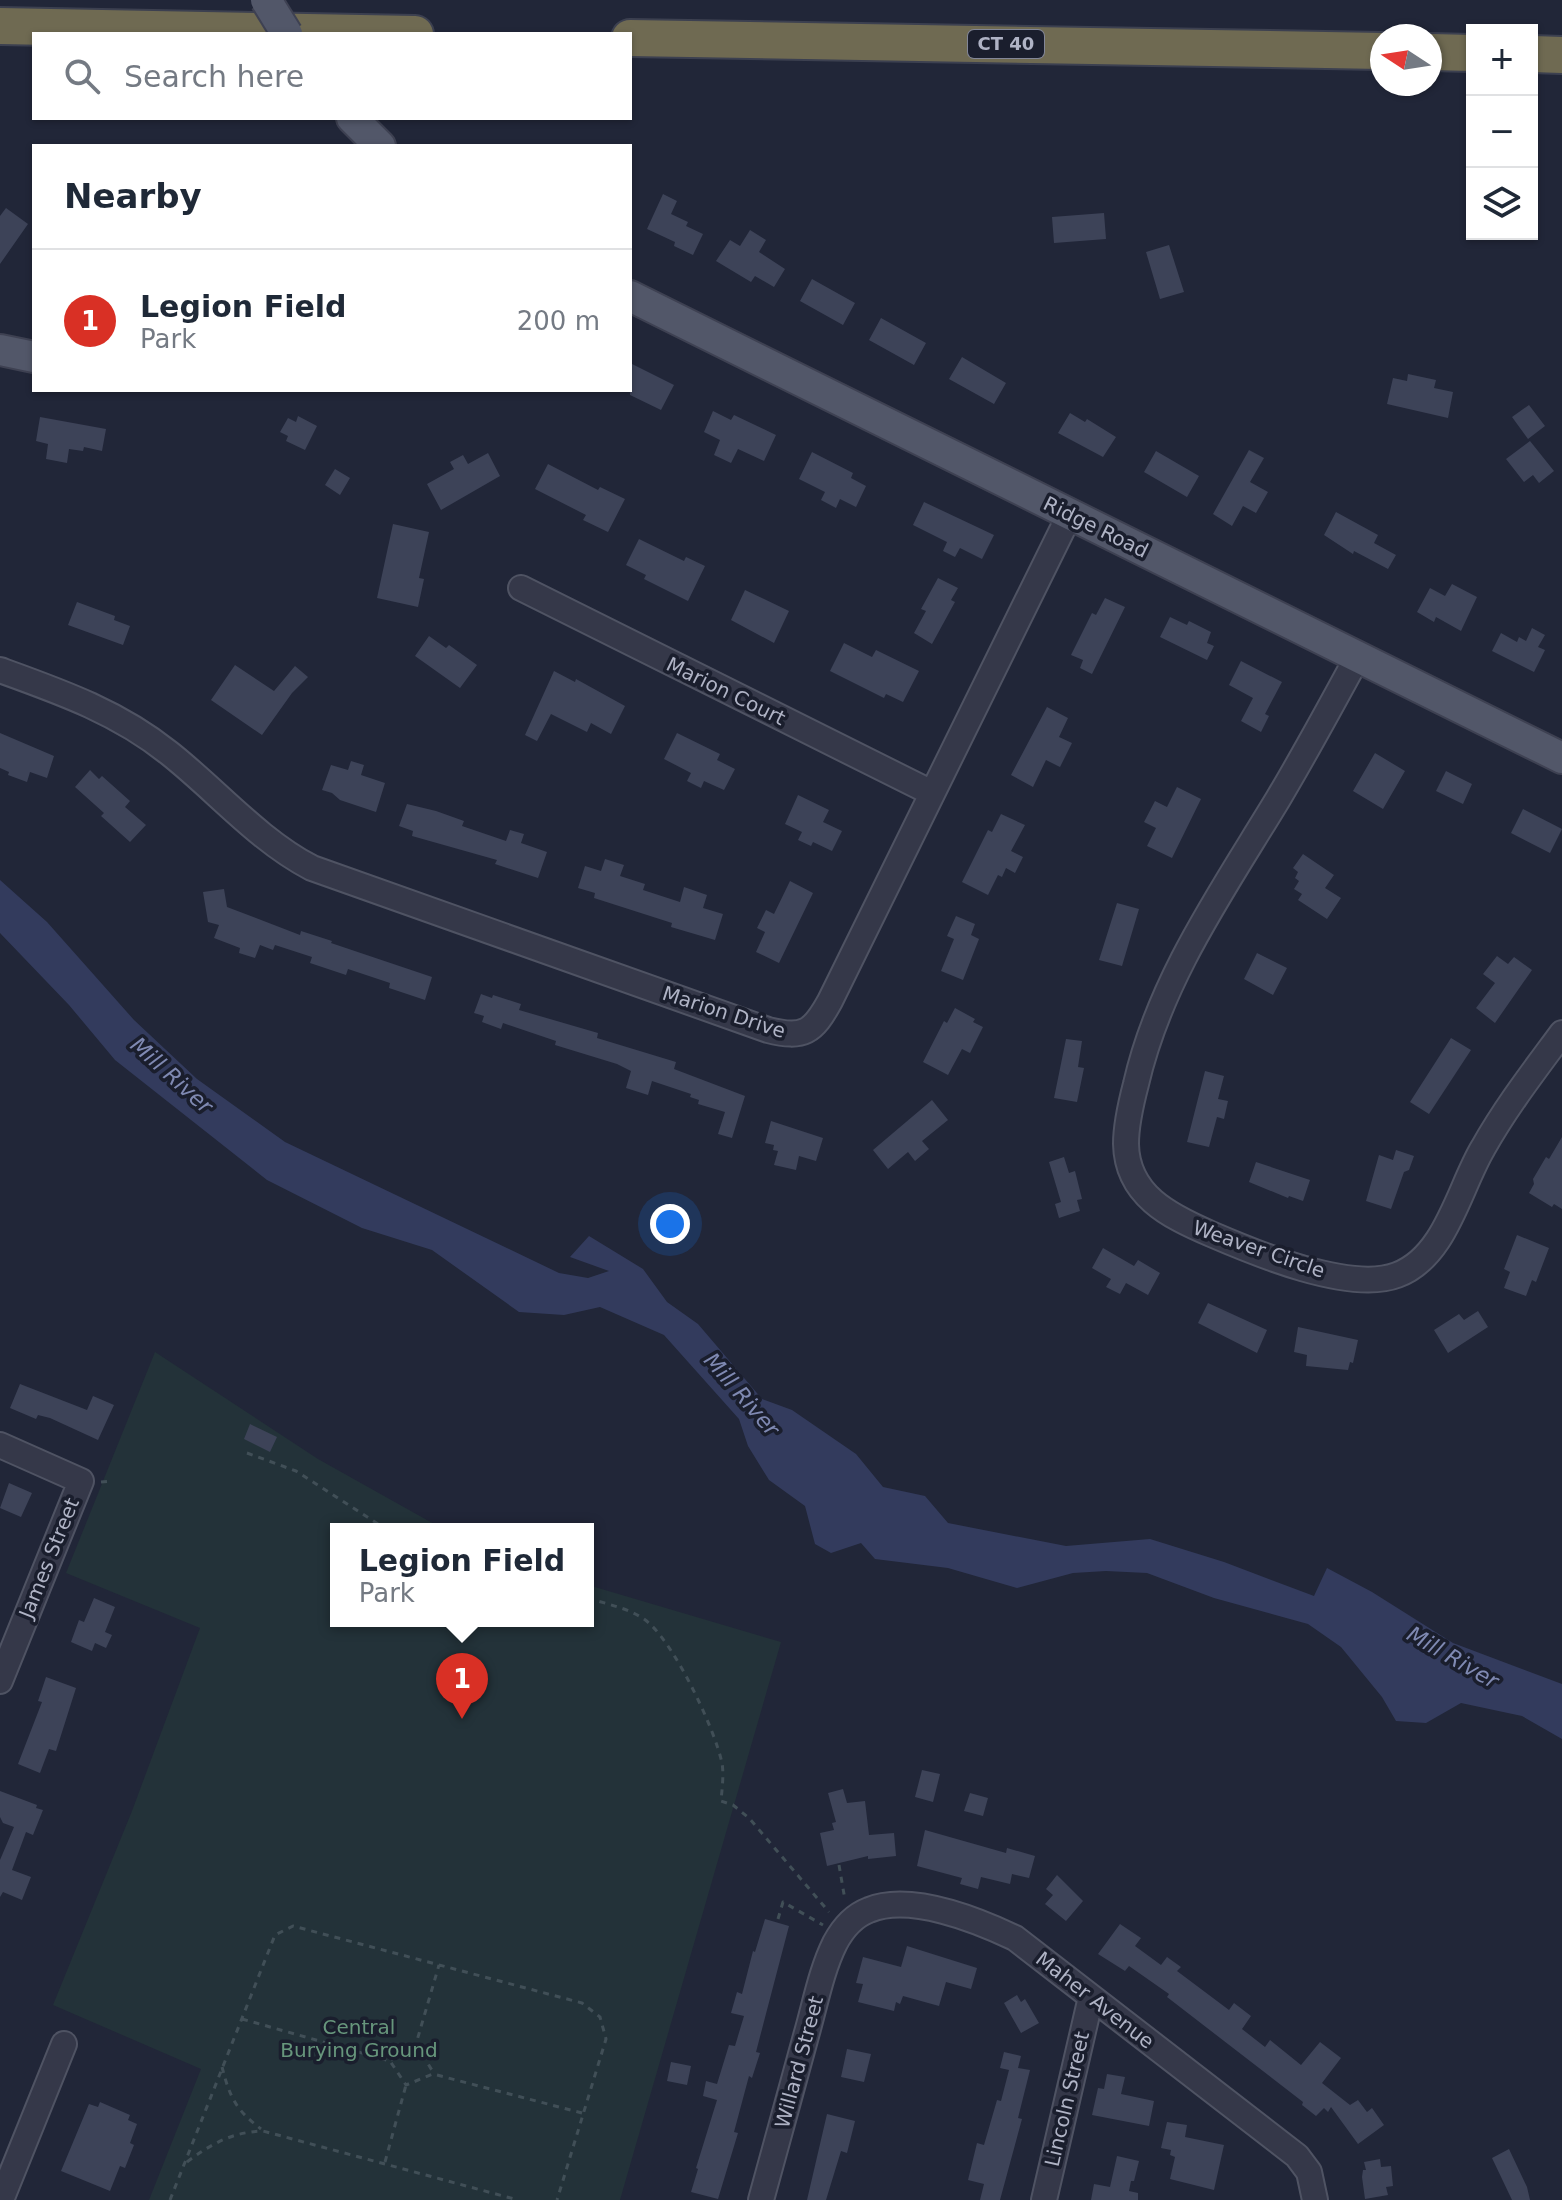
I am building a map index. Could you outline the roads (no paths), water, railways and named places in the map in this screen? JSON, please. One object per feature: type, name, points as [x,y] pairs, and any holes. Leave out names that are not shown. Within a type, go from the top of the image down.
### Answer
[{"type":"highway","points":[[0,26],[311,32]]},
{"type":"highway","name":"CT 40","points":[[632,38],[1370,51]]},
{"type":"highway","points":[[1442,52],[1466,53]]},
{"type":"highway","points":[[1538,54],[1562,55]]},
{"type":"main road","points":[[266,0],[286,32]]},
{"type":"main road","points":[[354,120],[378,144]]},
{"type":"main road","name":"Ridge Road","points":[[632,297],[1562,758]]},
{"type":"main road","points":[[0,350],[32,357]]},
{"type":"street","name":"Marion Drive","points":[[0,670],[94,705],[130,725],[169,753],[272,841],[312,868],[783,1034],[799,1034],[818,1023],[1070,514]]},
{"type":"street","name":"Marion Court","points":[[521,588],[932,793]]},
{"type":"street","name":"Weaver Circle","points":[[1358,656],[1317,733],[1230,875],[1161,1003],[1139,1070],[1126,1144],[1130,1169],[1140,1190],[1156,1206],[1184,1222],[1240,1247],[1294,1265],[1336,1276],[1369,1280],[1397,1275],[1418,1262],[1435,1242],[1483,1148],[1517,1093],[1562,1033]]},
{"type":"street","name":"James Street","points":[[0,1445],[91,1481],[0,1681]]},
{"type":"street","name":"Maher Avenue","points":[[841,1923],[872,1909],[901,1904],[977,1922],[1015,1938],[1285,2146],[1309,2172],[1314,2190]]},
{"type":"street","name":"Willard Street","points":[[761,2200],[841,1923]]},
{"type":"street","name":"Lincoln Street","points":[[1044,2200],[1091,1997]]},
{"type":"street","points":[[1,2200],[64,2044]]},
{"type":"water","name":"Mill River","points":[[0,880],[47,922],[134,1020],[197,1079],[285,1142],[559,1273],[588,1278],[609,1271],[570,1257],[589,1236],[643,1269],[667,1302],[698,1324],[762,1399],[792,1410],[856,1454],[883,1487],[925,1496],[948,1523],[1066,1546],[1150,1539],[1224,1562],[1314,1596],[1327,1568],[1453,1643],[1562,1684],[1562,1739],[1522,1716],[1461,1703],[1426,1723],[1396,1721],[1382,1697],[1341,1647],[1308,1624],[1214,1598],[1147,1573],[1073,1573],[1017,1588],[948,1568],[875,1559],[861,1543],[831,1553],[815,1544],[805,1506],[769,1480],[748,1446],[739,1419],[664,1335],[600,1307],[564,1315],[519,1312],[432,1250],[362,1228],[267,1180],[115,1060],[69,1005],[0,933]]},
{"type":"place","name":"Legion Field","points":[[462,1719]]},
{"type":"park label","name":"Central Burying Ground","points":[[359,2038]]}]
